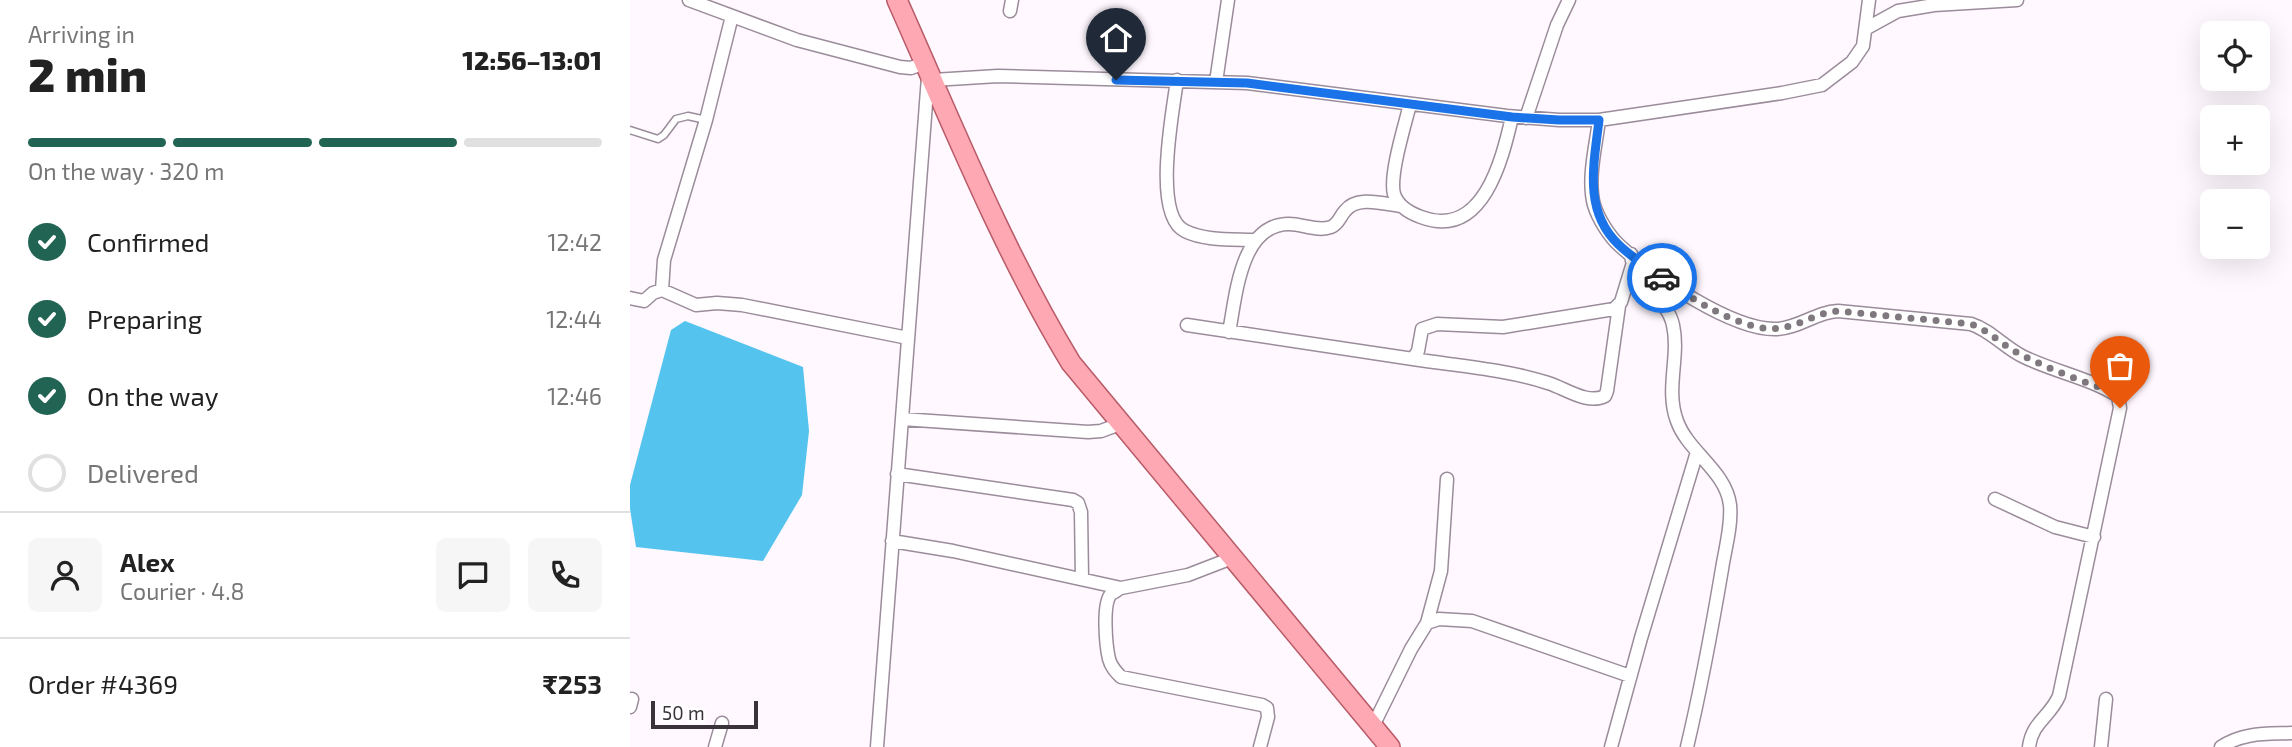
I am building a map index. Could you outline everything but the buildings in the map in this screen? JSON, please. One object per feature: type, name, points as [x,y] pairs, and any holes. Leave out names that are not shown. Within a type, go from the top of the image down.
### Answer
[{"type":"main road","points":[[898,0],[996,225],[1043,316],[1071,363],[1390,747]]},
{"type":"street","points":[[689,0],[797,40],[900,67],[998,76],[1247,83],[1519,117],[1599,120],[1822,85],[1852,62],[1863,46],[1869,0]]},
{"type":"street","points":[[1216,82],[1228,0]]},
{"type":"street","points":[[1410,104],[1392,184],[1394,196],[1401,206],[1411,213],[1434,222],[1448,222],[1462,217],[1489,189],[1569,0]]},
{"type":"street","points":[[1867,28],[1898,11],[1934,5],[2017,0]]},
{"type":"street","points":[[662,290],[664,260],[706,120],[733,16]]},
{"type":"street","points":[[877,747],[929,70]]},
{"type":"street","points":[[1177,80],[1167,177],[1172,218],[1181,229],[1196,235],[1255,240]]},
{"type":"street","points":[[1599,120],[1593,170],[1594,205],[1613,238],[1667,309],[1673,323],[1675,339],[1671,400],[1682,434],[1726,489],[1730,505],[1729,523],[1687,747]]},
{"type":"street","points":[[1229,332],[1245,257],[1262,233],[1279,225],[1289,224],[1330,228],[1345,210],[1357,202],[1401,206]]},
{"type":"street","points":[[1187,325],[1522,376],[1550,383],[1585,397],[1600,399],[1607,391],[1619,306],[1631,260]]},
{"type":"street","points":[[1631,260],[1678,290],[1747,324],[1777,329],[1838,311],[1971,324],[1984,330],[2004,346],[2044,366],[2118,396],[2120,408],[2059,696],[2052,709],[2035,726],[2029,747]]},
{"type":"street","points":[[630,298],[643,301],[662,290],[696,305],[742,305],[908,338]]},
{"type":"street","points":[[1413,359],[1418,351],[1420,334],[1427,326],[1437,324],[1503,327],[1605,312],[1619,306]]},
{"type":"street","points":[[902,419],[1088,432],[1101,432],[1120,424]]},
{"type":"street","points":[[1611,747],[1697,452]]},
{"type":"street","points":[[897,474],[1073,500],[1078,503],[1081,512],[1083,579]]},
{"type":"street","points":[[1373,726],[1427,623],[1441,570],[1447,479]]},
{"type":"street","points":[[1995,499],[2055,527],[2094,537]]},
{"type":"street","points":[[892,541],[953,551],[1121,588]]},
{"type":"street","points":[[1232,558],[1188,576],[1121,588],[1111,594],[1105,616],[1109,659],[1121,677],[1262,705],[1267,709],[1268,717],[1260,747]]},
{"type":"street","points":[[1427,623],[1438,619],[1472,621],[1630,676]]},
{"type":"street","points":[[2101,747],[2106,699]]},
{"type":"street","points":[[715,747],[722,723]]},
{"type":"street","points":[[2221,747],[2239,737],[2254,734],[2292,733]]},
{"type":"lane","points":[[630,130],[658,139],[676,118],[688,116],[706,120]]},
{"type":"water","points":[[685,321],[803,367],[809,431],[802,495],[763,561],[636,547],[630,509],[630,485],[671,330]]},
{"type":"way so far","points":[[1662,278],[1678,290],[1735,320],[1760,327],[1777,329],[1797,325],[1831,311],[1971,324],[1984,330],[2004,346],[2044,366],[2112,392],[2118,396],[2120,408]]},
{"type":"route","points":[[1116,80],[1247,83],[1512,117],[1599,120],[1592,185],[1594,205],[1619,246],[1662,278]]}]
